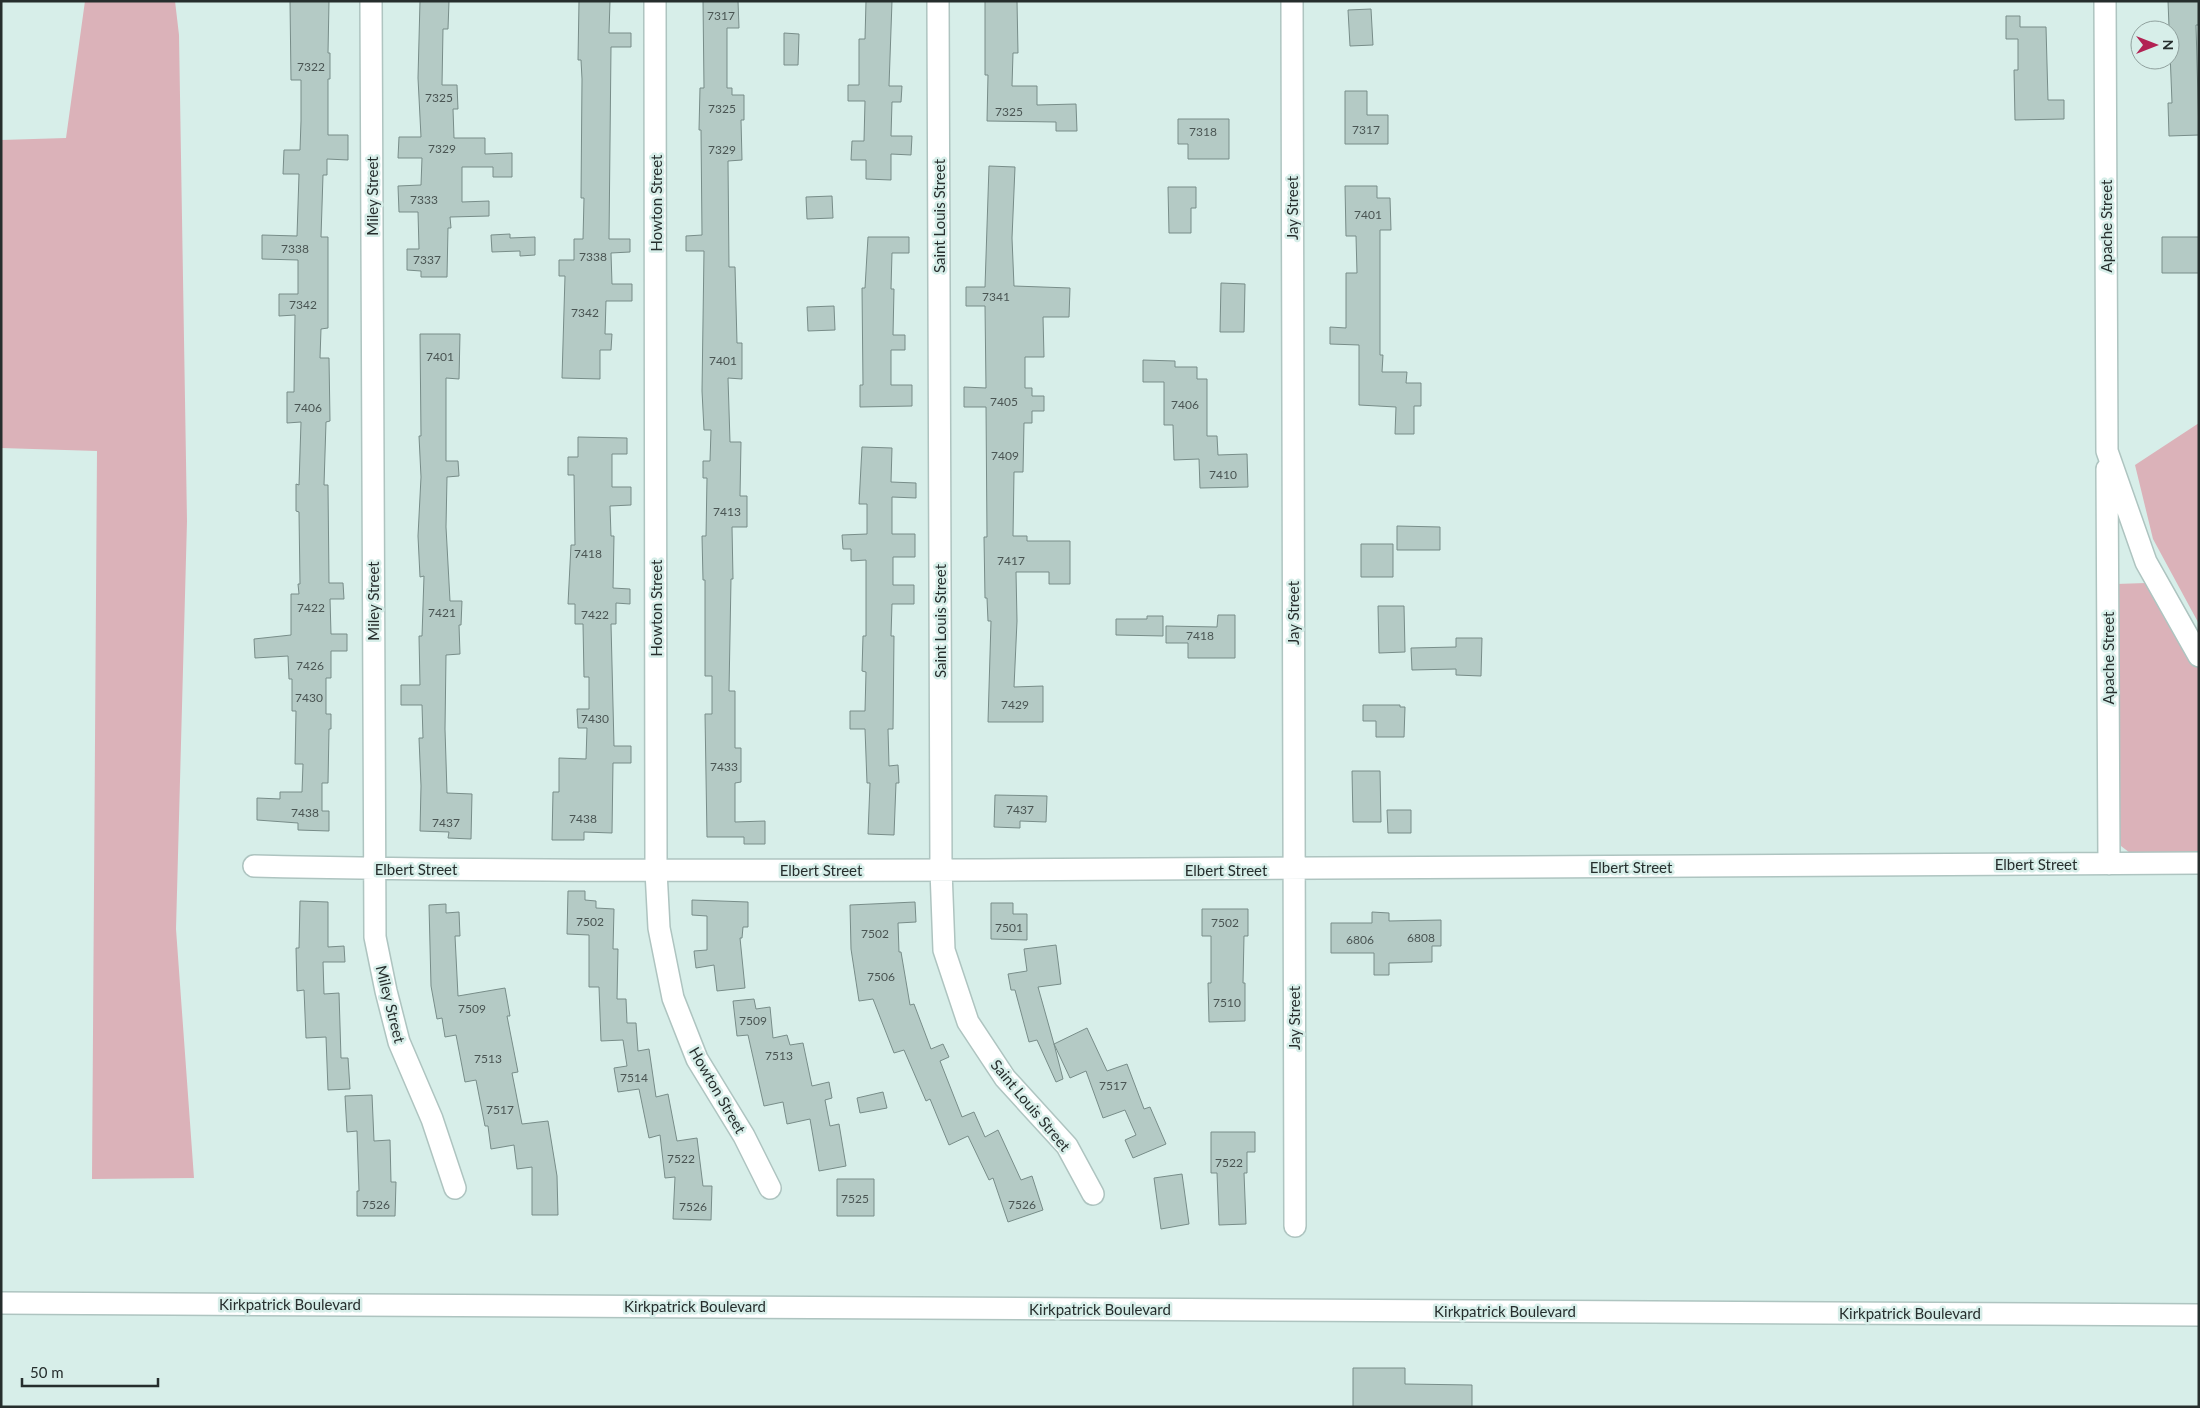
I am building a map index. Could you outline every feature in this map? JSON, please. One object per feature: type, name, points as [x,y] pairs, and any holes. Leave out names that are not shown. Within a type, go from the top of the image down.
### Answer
[{"type":"street","name":"Miley Street","points":[[371,1],[375,938],[399,1042],[432,1119],[455,1188]]},
{"type":"street","name":"Howton Street","points":[[655,1],[656,871],[659,928],[673,998],[697,1059],[744,1136],[770,1188]]},
{"type":"street","name":"Saint Louis Street","points":[[938,1],[941,870],[944,950],[968,1022],[1004,1078],[1067,1146],[1093,1194]]},
{"type":"street","name":"Jay Street","points":[[1292,1],[1295,1226]]},
{"type":"street","name":"Apache Street","points":[[2105,1],[2109,864]]},
{"type":"street","name":"Apache Street","points":[[2107,451],[2146,562],[2199,656]]},
{"type":"street","name":"Elbert Street","points":[[254,866],[374,869],[656,871],[1294,870],[2199,863]]},
{"type":"street","name":"Kirkpatrick Boulevard","points":[[1,1303],[2199,1315]]},
{"type":"shaded area","points":[[85,1],[175,1],[179,35],[187,521],[176,929],[194,1178],[92,1179],[97,451],[1,448],[1,140],[66,138]]},
{"type":"shaded area","points":[[2199,423],[2199,624],[2153,539],[2135,465]]},
{"type":"shaded area","points":[[2146,583],[2184,647],[2199,666],[2199,855],[2134,856],[2121,846],[2119,838],[2116,584]]},
{"type":"building","points":[[290,1],[329,1],[328,53],[330,53],[330,79],[328,79],[328,135],[348,135],[348,160],[327,159],[327,175],[323,175],[321,237],[328,237],[328,328],[321,329],[320,358],[329,358],[330,421],[326,422],[324,485],[328,485],[329,583],[343,583],[344,599],[330,599],[331,634],[347,634],[347,651],[331,651],[331,678],[326,678],[326,714],[331,714],[331,729],[329,729],[328,783],[322,783],[322,811],[329,811],[329,831],[298,830],[298,823],[257,820],[257,798],[280,799],[280,792],[302,792],[303,764],[295,764],[296,711],[292,711],[292,679],[289,679],[288,656],[255,658],[254,639],[291,635],[291,594],[299,594],[298,584],[300,584],[299,512],[296,511],[296,484],[299,485],[301,422],[287,423],[287,392],[294,392],[295,315],[279,316],[279,294],[298,294],[298,260],[262,259],[262,235],[297,236],[299,174],[283,174],[284,150],[300,150],[301,80],[291,80]]},
{"type":"building","points":[[420,1],[449,1],[448,29],[443,29],[442,85],[457,85],[458,109],[453,109],[454,138],[485,138],[485,154],[512,153],[512,177],[493,177],[493,167],[462,167],[462,202],[489,201],[489,216],[450,217],[451,228],[448,228],[447,277],[421,277],[421,271],[407,270],[407,249],[419,249],[418,212],[399,212],[398,186],[421,185],[422,158],[398,158],[399,137],[421,137],[418,78]]},
{"type":"building","points":[[579,1],[610,1],[609,33],[631,33],[631,47],[611,47],[609,239],[630,239],[630,252],[611,253],[612,284],[632,284],[632,301],[606,301],[605,334],[612,334],[611,350],[600,350],[600,379],[562,378],[565,276],[559,276],[559,260],[574,260],[574,239],[583,239],[584,198],[581,198],[582,79],[581,60],[578,60]]},
{"type":"building","points":[[703,1],[738,1],[739,28],[727,28],[727,88],[732,88],[732,95],[744,95],[744,120],[741,120],[742,160],[728,161],[729,267],[735,267],[737,343],[742,343],[742,379],[728,378],[730,442],[741,442],[740,496],[747,496],[747,527],[732,527],[733,579],[731,579],[729,691],[735,691],[735,748],[741,748],[741,782],[735,783],[735,822],[765,821],[765,844],[744,844],[744,837],[707,837],[705,714],[712,714],[712,676],[705,676],[705,580],[703,580],[702,536],[706,536],[707,478],[703,478],[703,461],[710,461],[711,430],[704,430],[702,391],[704,251],[686,251],[686,236],[702,235],[701,130],[699,130],[700,88],[704,88]]},
{"type":"building","points":[[866,1],[892,1],[889,86],[902,86],[901,102],[892,102],[891,136],[912,136],[911,155],[891,154],[891,180],[866,179],[866,160],[851,160],[852,141],[864,141],[865,101],[848,101],[848,85],[859,85],[859,39],[865,39]]},
{"type":"building","points":[[985,1],[1017,1],[1018,53],[1013,53],[1012,86],[1037,86],[1037,105],[1076,104],[1077,131],[1056,131],[1056,122],[987,121],[988,75],[985,75]]},
{"type":"building","points":[[2168,1],[2199,1],[2199,25],[2196,25],[2199,135],[2169,136],[2168,103],[2172,103],[2171,70],[2180,70],[2180,20],[2169,20]]},
{"type":"building","points":[[1371,9],[1373,45],[1350,46],[1348,10]]},
{"type":"building","points":[[2006,16],[2020,16],[2020,27],[2046,27],[2048,100],[2064,100],[2064,119],[2015,120],[2014,70],[2018,70],[2018,39],[2006,39]]},
{"type":"building","points":[[784,33],[799,34],[798,65],[784,65]]},
{"type":"building","points":[[1345,91],[1367,91],[1367,115],[1388,115],[1388,144],[1345,144]]},
{"type":"building","points":[[1178,119],[1229,119],[1229,159],[1188,159],[1188,144],[1178,144]]},
{"type":"building","points":[[989,166],[1015,167],[1012,238],[1014,286],[1070,288],[1069,317],[1043,317],[1044,357],[1025,357],[1025,388],[1032,388],[1032,396],[1044,396],[1044,411],[1032,411],[1032,423],[1024,423],[1023,472],[1014,472],[1013,536],[1027,536],[1027,541],[1070,541],[1070,584],[1049,584],[1049,572],[1016,572],[1017,621],[1014,687],[1043,686],[1043,722],[988,722],[991,621],[988,621],[987,598],[985,598],[984,537],[987,537],[986,407],[964,407],[964,387],[986,388],[985,306],[966,306],[966,287],[985,287]]},
{"type":"building","points":[[1345,186],[1377,186],[1377,198],[1390,198],[1391,230],[1380,230],[1380,355],[1383,355],[1382,372],[1407,372],[1406,383],[1421,383],[1421,406],[1414,406],[1414,434],[1395,434],[1396,407],[1359,405],[1359,345],[1330,344],[1330,327],[1346,328],[1346,273],[1357,273],[1356,236],[1346,236]]},
{"type":"building","points":[[1168,187],[1196,187],[1196,208],[1191,208],[1191,233],[1169,233]]},
{"type":"building","points":[[832,196],[833,218],[807,219],[806,197]]},
{"type":"building","points":[[510,234],[510,238],[535,237],[535,255],[520,256],[520,251],[492,252],[491,235]]},
{"type":"building","points":[[868,237],[909,237],[909,253],[892,253],[891,289],[894,289],[893,335],[905,335],[905,350],[891,350],[891,385],[912,385],[912,406],[860,407],[860,385],[863,385],[862,288],[865,288]]},
{"type":"building","points":[[2162,237],[2199,237],[2199,273],[2162,273]]},
{"type":"building","points":[[1221,283],[1245,284],[1244,332],[1220,332]]},
{"type":"building","points":[[834,306],[835,330],[808,331],[807,307]]},
{"type":"building","points":[[420,334],[460,334],[459,379],[446,378],[446,461],[458,461],[459,476],[447,477],[446,527],[450,601],[462,601],[461,625],[459,625],[460,654],[446,655],[445,729],[447,793],[472,794],[471,839],[448,838],[449,832],[420,831],[419,738],[423,738],[422,705],[401,705],[401,685],[420,685],[419,636],[422,636],[424,576],[420,577],[418,536],[421,477],[419,436],[421,436]]},
{"type":"building","points":[[1143,360],[1175,361],[1175,367],[1197,367],[1197,379],[1207,379],[1207,436],[1217,436],[1218,455],[1247,454],[1248,487],[1200,488],[1199,459],[1174,460],[1173,425],[1164,425],[1164,382],[1143,382]]},
{"type":"building","points":[[578,437],[627,438],[627,454],[612,454],[612,487],[631,487],[631,505],[610,506],[611,536],[614,536],[613,588],[630,589],[630,604],[616,603],[616,624],[611,624],[614,746],[631,746],[631,763],[613,763],[612,833],[584,832],[584,840],[552,840],[553,792],[559,792],[559,758],[586,759],[587,728],[578,728],[577,709],[589,709],[589,677],[584,677],[583,624],[575,624],[575,604],[568,604],[571,545],[575,545],[574,475],[568,475],[568,457],[578,457]]},
{"type":"building","points":[[862,447],[892,448],[891,482],[916,483],[916,498],[892,497],[892,534],[915,534],[915,557],[893,557],[893,585],[914,585],[914,604],[892,604],[891,636],[894,636],[893,729],[888,729],[889,766],[898,765],[899,783],[896,783],[894,835],[868,834],[870,783],[867,783],[865,729],[850,729],[850,711],[865,711],[866,672],[862,671],[863,636],[866,636],[866,560],[851,561],[851,549],[843,549],[842,535],[867,534],[867,504],[859,504]]},
{"type":"building","points":[[1397,526],[1440,527],[1440,550],[1397,550]]},
{"type":"building","points":[[1361,544],[1393,544],[1393,577],[1361,577]]},
{"type":"building","points":[[1378,606],[1404,606],[1405,652],[1379,653]]},
{"type":"building","points":[[1218,615],[1235,615],[1235,658],[1188,658],[1188,643],[1166,643],[1166,626],[1217,627]]},
{"type":"building","points":[[1147,616],[1163,616],[1163,636],[1116,635],[1116,619],[1147,619]]},
{"type":"building","points":[[1456,638],[1482,638],[1481,676],[1456,675],[1456,669],[1412,670],[1411,648],[1456,647]]},
{"type":"building","points":[[1363,705],[1400,705],[1400,707],[1405,707],[1404,737],[1376,737],[1376,721],[1363,721]]},
{"type":"building","points":[[1352,771],[1380,771],[1381,822],[1353,822]]},
{"type":"building","points":[[995,795],[1047,796],[1046,822],[1020,821],[1020,828],[994,827]]},
{"type":"building","points":[[1387,810],[1411,810],[1411,833],[1388,833]]},
{"type":"building","points":[[568,891],[585,891],[585,900],[596,901],[596,908],[614,909],[613,949],[618,949],[617,999],[626,999],[627,1023],[636,1023],[638,1051],[649,1049],[656,1097],[668,1094],[677,1141],[697,1138],[703,1186],[712,1186],[711,1220],[673,1219],[675,1177],[665,1178],[660,1135],[649,1138],[639,1089],[618,1092],[614,1068],[627,1066],[623,1040],[601,1041],[599,987],[589,987],[589,935],[567,934]]},
{"type":"building","points":[[692,900],[748,902],[748,927],[743,927],[742,938],[740,938],[745,988],[717,991],[714,965],[696,968],[694,951],[707,950],[707,916],[692,915]]},
{"type":"building","points":[[300,901],[328,902],[328,947],[344,946],[345,962],[323,962],[324,994],[339,993],[341,1058],[348,1058],[350,1089],[328,1090],[326,1037],[306,1038],[304,990],[297,991],[296,948],[299,948]]},
{"type":"building","points":[[915,902],[916,922],[898,923],[899,952],[901,952],[910,1005],[914,1004],[931,1049],[943,1044],[949,1057],[940,1061],[962,1117],[974,1112],[985,1137],[998,1130],[1021,1180],[1032,1176],[1043,1210],[1008,1222],[993,1178],[989,1180],[968,1136],[949,1145],[930,1099],[926,1101],[904,1050],[894,1053],[873,999],[859,1001],[851,949],[850,905]]},
{"type":"building","points":[[991,903],[1013,903],[1013,914],[1027,914],[1027,940],[991,939]]},
{"type":"building","points":[[446,904],[446,913],[459,912],[460,936],[455,936],[458,996],[505,988],[510,1016],[507,1016],[518,1072],[512,1073],[522,1124],[548,1121],[557,1176],[558,1215],[532,1215],[532,1167],[517,1169],[514,1145],[491,1149],[488,1126],[485,1126],[476,1080],[465,1082],[456,1035],[445,1037],[442,1018],[437,1019],[431,986],[429,905]]},
{"type":"building","points":[[1202,909],[1248,909],[1248,936],[1244,936],[1243,983],[1245,983],[1245,1021],[1209,1022],[1208,983],[1211,983],[1211,936],[1202,936]]},
{"type":"building","points":[[1372,912],[1389,913],[1389,921],[1441,920],[1441,946],[1432,946],[1432,962],[1389,963],[1389,975],[1374,975],[1374,953],[1331,953],[1331,923],[1372,923]]},
{"type":"building","points":[[1056,945],[1061,984],[1038,987],[1063,1079],[1056,1082],[1037,1040],[1029,1042],[1015,990],[1011,990],[1008,974],[1027,971],[1024,949]]},
{"type":"building","points":[[754,999],[756,1009],[770,1007],[773,1038],[787,1035],[790,1045],[803,1043],[812,1086],[829,1082],[832,1098],[825,1100],[830,1126],[839,1124],[846,1166],[819,1171],[810,1119],[787,1124],[783,1102],[764,1106],[748,1035],[737,1036],[733,1001]]},
{"type":"building","points":[[1087,1028],[1107,1071],[1127,1064],[1144,1109],[1150,1107],[1166,1144],[1133,1158],[1125,1140],[1136,1135],[1125,1110],[1103,1118],[1086,1071],[1070,1078],[1054,1044]]},
{"type":"building","points":[[883,1092],[887,1108],[860,1113],[857,1098]]},
{"type":"building","points":[[372,1095],[374,1141],[390,1140],[391,1182],[396,1182],[395,1216],[357,1216],[357,1191],[359,1191],[357,1131],[347,1132],[345,1096]]},
{"type":"building","points":[[1211,1132],[1255,1132],[1255,1152],[1247,1152],[1247,1173],[1244,1173],[1246,1224],[1219,1225],[1217,1173],[1211,1173]]},
{"type":"building","points":[[1182,1174],[1189,1224],[1161,1229],[1154,1178]]},
{"type":"building","points":[[837,1179],[874,1179],[874,1216],[837,1216]]},
{"type":"building","points":[[1353,1368],[1405,1368],[1405,1384],[1472,1385],[1472,1407],[1353,1407]]}]
